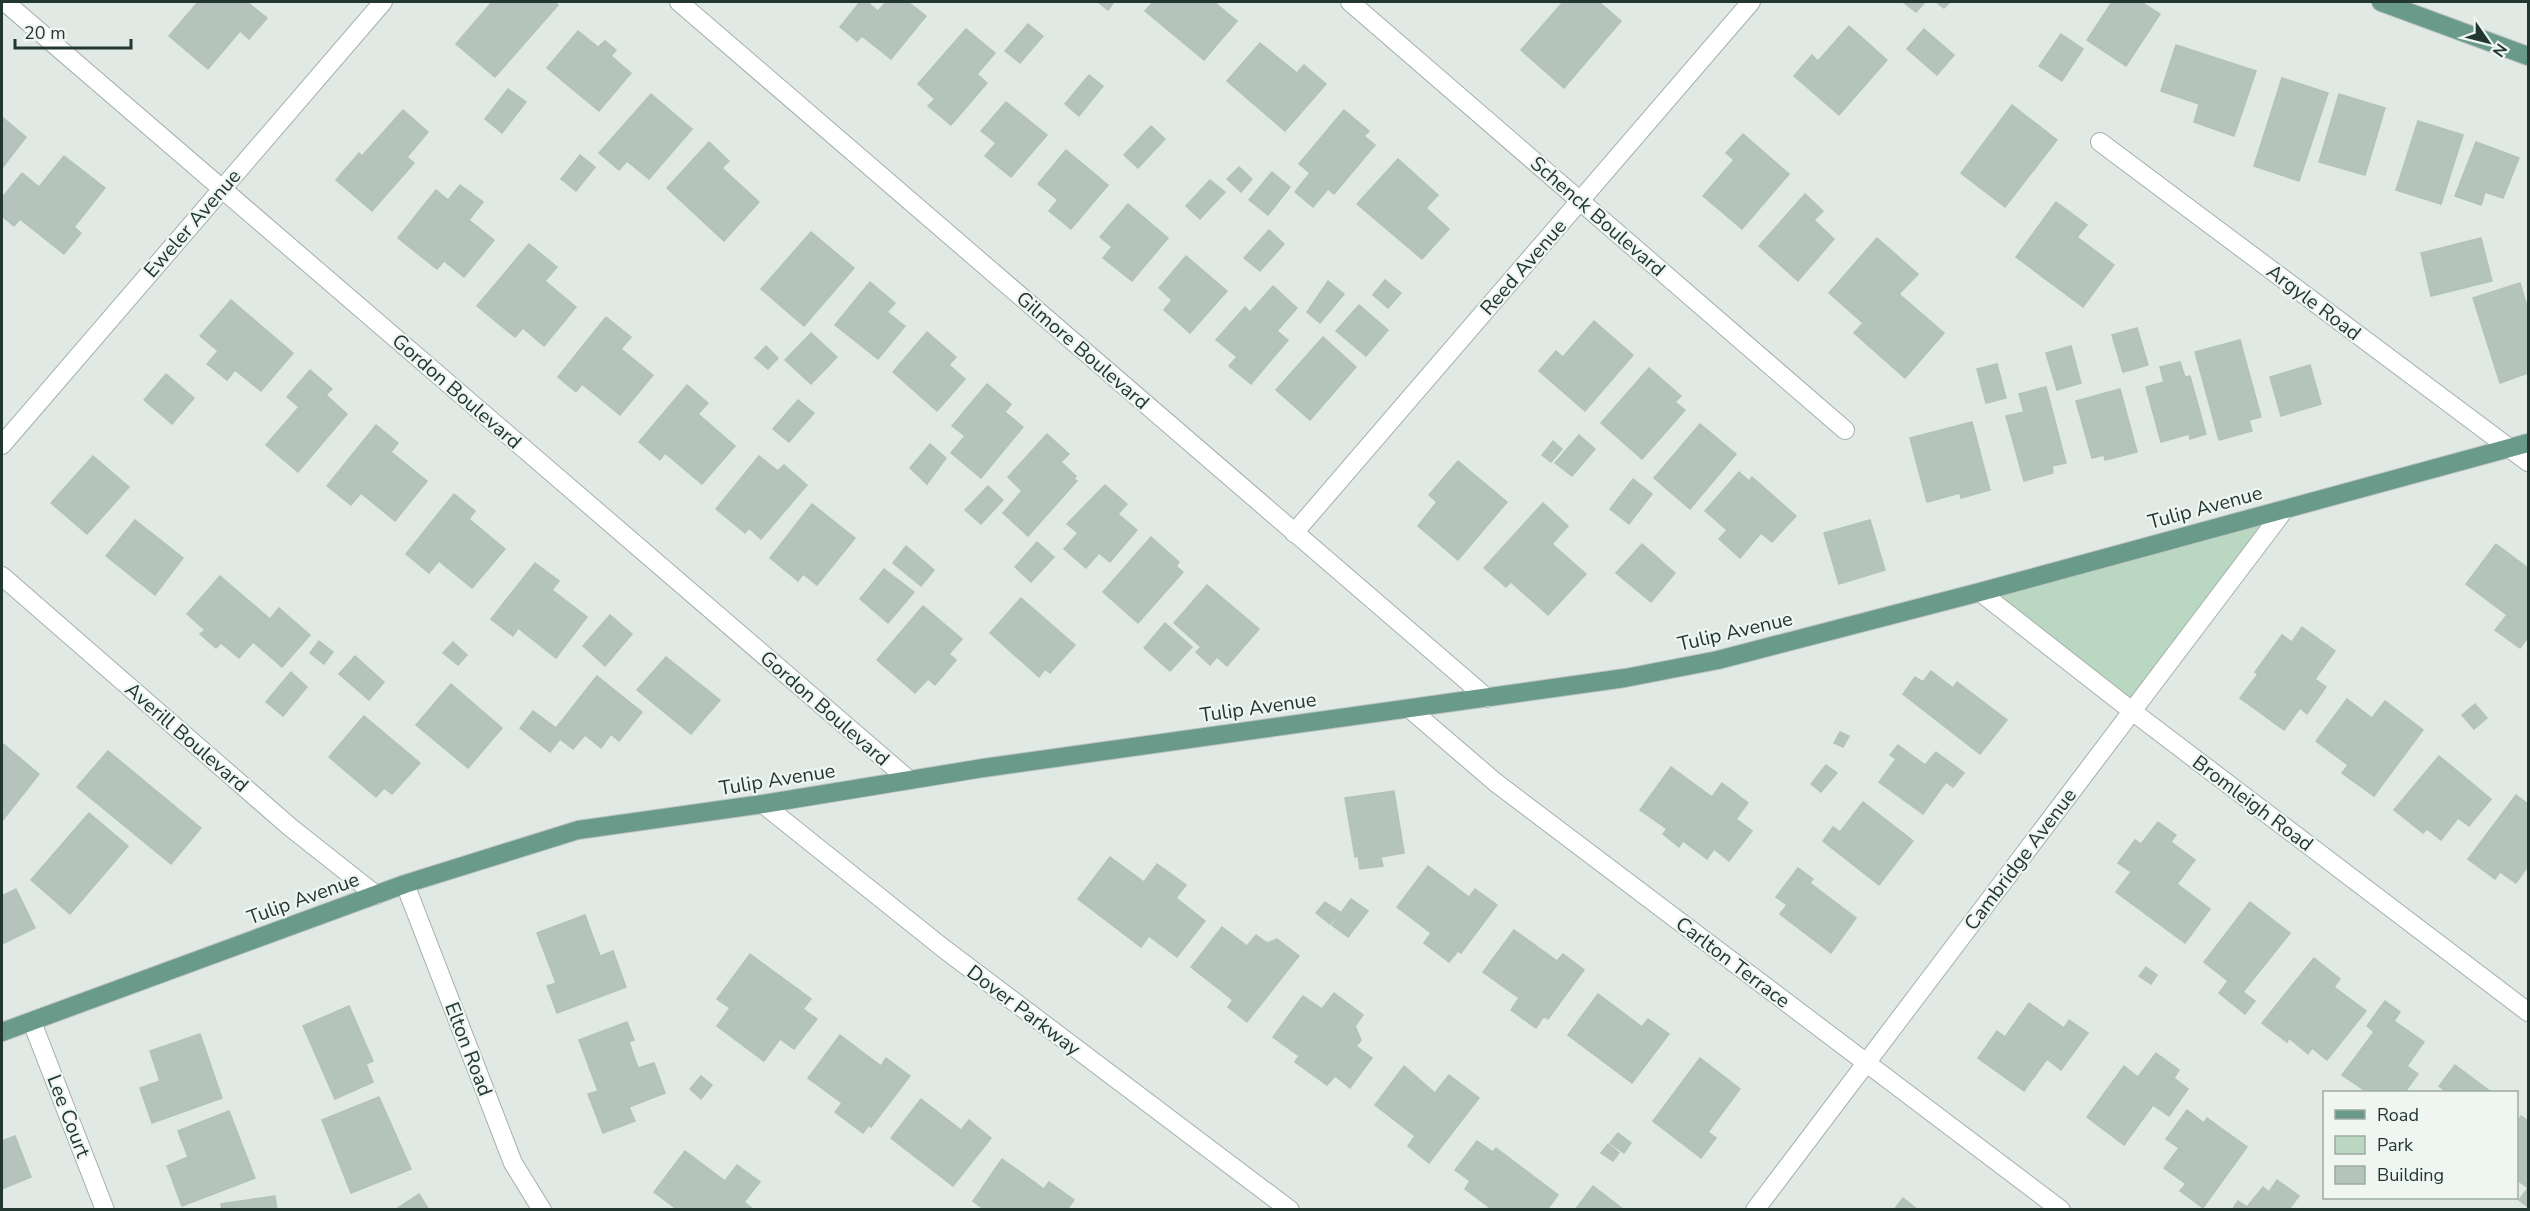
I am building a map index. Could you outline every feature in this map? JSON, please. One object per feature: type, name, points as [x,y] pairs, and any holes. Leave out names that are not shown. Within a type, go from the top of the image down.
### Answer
[{"type":"main road","points":[[2381,2],[2529,56]]},
{"type":"main road","name":"Tulip Avenue","points":[[2,1032],[405,884],[578,830],[763,804],[909,780],[1625,678],[1718,660],[1980,592],[2529,443]]},
{"type":"street","name":"Gordon Boulevard","points":[[5,2],[909,780]]},
{"type":"street","name":"Eweler Avenue","points":[[2,445],[383,2]]},
{"type":"street","name":"Gilmore Boulevard","points":[[679,2],[1487,698]]},
{"type":"street","name":"Schenck Boulevard","points":[[1350,2],[1845,430]]},
{"type":"street","name":"Reed Avenue","points":[[1294,533],[1751,2]]},
{"type":"street","name":"Argyle Road","points":[[2100,142],[2529,462]]},
{"type":"street","name":"Cambridge Avenue","points":[[1755,1209],[2285,509]]},
{"type":"street","name":"Averill Boulevard","points":[[2,576],[290,827],[376,895]]},
{"type":"street","name":"Bromleigh Road","points":[[1980,592],[2132,711],[2529,1012]]},
{"type":"street","name":"Carlton Terrace","points":[[1410,709],[1495,782],[2061,1209]]},
{"type":"street","name":"Dover Parkway","points":[[763,804],[943,948],[1290,1209]]},
{"type":"street","name":"Elton Road","points":[[405,884],[513,1163],[542,1209]]},
{"type":"street","name":"Lee Court","points":[[32,1022],[105,1209]]},
{"type":"green space","points":[[2278,514],[2132,707],[1986,593]]},
{"type":"building","points":[[198,2],[247,2],[267,18],[249,39],[240,31],[208,69],[169,36]]},
{"type":"building","points":[[492,2],[554,2],[558,5],[495,77],[456,44]]},
{"type":"building","points":[[860,2],[867,2],[878,11],[886,2],[908,2],[926,16],[891,59],[862,36],[857,41],[840,27]]},
{"type":"building","points":[[1098,2],[1114,2],[1108,10]]},
{"type":"building","points":[[1153,2],[1214,2],[1237,21],[1204,60],[1145,11]]},
{"type":"building","points":[[1563,2],[1599,2],[1621,21],[1564,88],[1521,50]]},
{"type":"building","points":[[1903,2],[1925,2],[1916,12]]},
{"type":"building","points":[[1936,2],[1950,2],[1944,8]]},
{"type":"building","points":[[2112,2],[2141,2],[2160,14],[2126,66],[2087,40]]},
{"type":"building","points":[[1028,24],[1043,36],[1020,63],[1005,51]]},
{"type":"building","points":[[1849,26],[1887,60],[1839,115],[1794,76],[1812,55],[1818,61]]},
{"type":"building","points":[[966,29],[995,53],[977,74],[987,83],[951,125],[928,106],[935,99],[918,84]]},
{"type":"building","points":[[1924,29],[1954,55],[1937,75],[1907,49]]},
{"type":"building","points":[[578,31],[598,47],[605,41],[616,50],[611,56],[631,73],[599,111],[547,68]]},
{"type":"building","points":[[2061,34],[2083,49],[2062,81],[2039,66]]},
{"type":"building","points":[[1260,43],[1297,73],[1304,65],[1326,84],[1285,131],[1227,81]]},
{"type":"building","points":[[2176,45],[2256,71],[2234,136],[2194,122],[2199,104],[2161,91]]},
{"type":"building","points":[[1089,75],[1103,86],[1079,116],[1065,104]]},
{"type":"building","points":[[2282,78],[2328,93],[2299,181],[2254,166]]},
{"type":"building","points":[[508,89],[526,102],[502,133],[485,119]]},
{"type":"building","points":[[651,94],[692,129],[649,179],[627,161],[619,170],[599,153]]},
{"type":"building","points":[[2339,94],[2385,108],[2365,175],[2319,162]]},
{"type":"building","points":[[1006,102],[1047,135],[1011,177],[985,156],[996,143],[981,131]]},
{"type":"building","points":[[2012,105],[2057,140],[2005,207],[1961,173]]},
{"type":"building","points":[[403,110],[428,132],[407,157],[414,163],[372,211],[336,180],[359,153],[362,156]]},
{"type":"building","points":[[1344,110],[1369,131],[1364,136],[1375,145],[1334,194],[1328,189],[1313,207],[1295,192],[1310,173],[1299,164]]},
{"type":"building","points":[[2,117],[26,137],[2,168]]},
{"type":"building","points":[[2418,121],[2463,135],[2441,204],[2396,190]]},
{"type":"building","points":[[1151,126],[1165,139],[1138,168],[1124,155]]},
{"type":"building","points":[[1743,134],[1789,174],[1742,229],[1703,196],[1734,160],[1726,153]]},
{"type":"building","points":[[709,142],[729,161],[722,168],[759,202],[724,241],[667,188]]},
{"type":"building","points":[[2476,142],[2519,158],[2503,198],[2485,192],[2481,205],[2455,196]]},
{"type":"building","points":[[1066,150],[1108,185],[1071,229],[1049,211],[1058,200],[1038,184]]},
{"type":"building","points":[[580,155],[595,167],[576,191],[561,179]]},
{"type":"building","points":[[64,156],[105,188],[74,227],[81,233],[64,254],[20,219],[14,226],[2,216],[2,198],[22,173],[39,187]]},
{"type":"building","points":[[1398,159],[1438,195],[1426,208],[1449,229],[1422,259],[1357,204]]},
{"type":"building","points":[[1239,167],[1252,179],[1241,192],[1227,179]]},
{"type":"building","points":[[1272,172],[1290,187],[1268,215],[1249,200]]},
{"type":"building","points":[[1210,180],[1225,192],[1200,219],[1186,206]]},
{"type":"building","points":[[460,185],[483,202],[469,220],[494,240],[464,277],[444,261],[437,269],[398,238],[436,190],[448,200]]},
{"type":"building","points":[[1805,194],[1823,211],[1814,220],[1834,239],[1798,281],[1759,246]]},
{"type":"building","points":[[2056,202],[2087,225],[2077,237],[2114,265],[2083,307],[2016,257]]},
{"type":"building","points":[[1128,204],[1168,238],[1132,281],[1103,258],[1112,247],[1100,237]]},
{"type":"building","points":[[1269,230],[1284,244],[1260,271],[1244,258]]},
{"type":"building","points":[[811,232],[854,268],[804,326],[761,289]]},
{"type":"building","points":[[1877,238],[1918,274],[1899,294],[1944,333],[1905,378],[1854,333],[1863,323],[1829,293]]},
{"type":"building","points":[[2481,238],[2492,281],[2431,296],[2421,253]]},
{"type":"building","points":[[529,244],[557,267],[545,281],[576,307],[544,346],[523,328],[515,337],[477,306]]},
{"type":"building","points":[[1186,256],[1227,291],[1190,333],[1164,310],[1172,300],[1159,288]]},
{"type":"building","points":[[1385,280],[1401,293],[1388,308],[1373,295]]},
{"type":"building","points":[[1328,281],[1344,294],[1320,323],[1307,312]]},
{"type":"building","points":[[870,282],[895,303],[887,312],[905,326],[878,359],[835,325]]},
{"type":"building","points":[[2520,283],[2528,310],[2528,373],[2500,383],[2473,298]]},
{"type":"building","points":[[1273,286],[1297,308],[1277,331],[1288,340],[1251,384],[1229,366],[1237,357],[1216,340],[1245,307],[1250,312]]},
{"type":"building","points":[[231,300],[293,353],[261,391],[235,370],[227,380],[207,364],[218,351],[200,336]]},
{"type":"building","points":[[1359,305],[1388,330],[1366,356],[1336,331]]},
{"type":"building","points":[[606,317],[631,337],[621,349],[653,375],[620,415],[582,384],[576,392],[558,377]]},
{"type":"building","points":[[1594,321],[1633,355],[1585,411],[1539,371],[1556,351],[1563,357]]},
{"type":"building","points":[[2137,328],[2148,365],[2123,372],[2112,335]]},
{"type":"building","points":[[927,332],[956,357],[949,365],[965,379],[937,411],[893,372]]},
{"type":"building","points":[[811,333],[837,357],[811,384],[785,360]]},
{"type":"building","points":[[1323,337],[1356,367],[1310,420],[1276,390]]},
{"type":"building","points":[[2240,340],[2261,417],[2249,420],[2252,431],[2219,440],[2195,352]]},
{"type":"building","points":[[766,346],[778,358],[768,369],[755,358]]},
{"type":"building","points":[[2071,346],[2081,383],[2057,390],[2046,353]]},
{"type":"building","points":[[2180,362],[2185,377],[2190,376],[2206,434],[2190,439],[2189,434],[2161,442],[2146,387],[2164,382],[2160,367]]},
{"type":"building","points":[[1997,364],[2006,398],[1986,403],[1977,369]]},
{"type":"building","points":[[2310,365],[2321,404],[2281,416],[2270,377]]},
{"type":"building","points":[[1649,368],[1681,396],[1675,402],[1685,410],[1642,459],[1601,423]]},
{"type":"building","points":[[310,370],[332,389],[326,395],[347,414],[298,472],[266,445],[299,407],[287,397]]},
{"type":"building","points":[[166,374],[194,398],[172,424],[144,400]]},
{"type":"building","points":[[987,384],[1011,404],[1005,412],[1023,427],[981,478],[951,453],[965,436],[952,426]]},
{"type":"building","points":[[687,385],[708,403],[698,414],[735,446],[702,484],[665,453],[660,460],[639,442]]},
{"type":"building","points":[[2046,387],[2066,463],[2052,466],[2053,473],[2024,481],[2006,416],[2024,412],[2019,394]]},
{"type":"building","points":[[2120,389],[2137,452],[2105,460],[2104,455],[2092,458],[2076,401]]},
{"type":"building","points":[[798,400],[814,413],[789,442],[773,429]]},
{"type":"building","points":[[1972,422],[1990,490],[1961,498],[1960,493],[1927,502],[1910,438]]},
{"type":"building","points":[[1700,424],[1736,454],[1690,509],[1654,478]]},
{"type":"building","points":[[376,425],[398,443],[391,452],[427,481],[395,521],[361,493],[351,505],[327,486]]},
{"type":"building","points":[[1047,434],[1069,454],[1061,462],[1076,476],[1074,479],[1077,481],[1028,536],[1003,513],[1022,491],[1008,477]]},
{"type":"building","points":[[1579,435],[1595,449],[1572,476],[1555,463]]},
{"type":"building","points":[[1553,441],[1562,449],[1551,462],[1542,455]]},
{"type":"building","points":[[930,444],[946,458],[927,484],[910,468]]},
{"type":"building","points":[[93,456],[129,487],[87,534],[51,503]]},
{"type":"building","points":[[759,456],[778,471],[784,465],[807,485],[761,539],[749,528],[745,533],[716,509]]},
{"type":"building","points":[[1458,461],[1507,502],[1458,560],[1418,526],[1437,502],[1429,495]]},
{"type":"building","points":[[1739,472],[1749,481],[1752,477],[1796,516],[1772,542],[1761,533],[1740,558],[1719,539],[1727,530],[1705,511]]},
{"type":"building","points":[[1633,479],[1652,494],[1629,524],[1610,509]]},
{"type":"building","points":[[1105,485],[1127,504],[1118,514],[1137,530],[1110,562],[1099,553],[1086,568],[1064,549],[1078,533],[1067,524]]},
{"type":"building","points":[[988,486],[1003,500],[981,524],[965,510]]},
{"type":"building","points":[[454,494],[475,511],[469,519],[505,549],[472,588],[439,561],[429,573],[406,554]]},
{"type":"building","points":[[1543,503],[1568,526],[1552,544],[1586,574],[1548,615],[1511,582],[1506,587],[1484,568]]},
{"type":"building","points":[[812,504],[855,538],[817,585],[803,574],[798,581],[770,558]]},
{"type":"building","points":[[135,520],[183,558],[155,595],[106,556]]},
{"type":"building","points":[[1870,520],[1885,570],[1839,584],[1824,533]]},
{"type":"building","points":[[1151,537],[1179,562],[1176,566],[1183,572],[1138,623],[1103,592]]},
{"type":"building","points":[[1037,542],[1054,557],[1031,582],[1015,567]]},
{"type":"building","points":[[1642,544],[1675,573],[1651,602],[1616,573]]},
{"type":"building","points":[[2496,544],[2528,568],[2528,637],[2520,648],[2495,630],[2507,615],[2466,584]]},
{"type":"building","points":[[906,546],[934,570],[921,586],[893,563]]},
{"type":"building","points":[[535,563],[559,581],[552,590],[587,617],[556,658],[518,628],[513,636],[491,619]]},
{"type":"building","points":[[884,569],[914,592],[888,623],[860,599]]},
{"type":"building","points":[[220,576],[270,619],[279,608],[310,635],[282,667],[253,642],[239,658],[221,643],[216,648],[200,634],[205,630],[187,614]]},
{"type":"building","points":[[1207,585],[1259,629],[1227,666],[1217,657],[1210,665],[1196,652],[1201,647],[1174,623]]},
{"type":"building","points":[[1021,598],[1075,645],[1050,673],[1045,669],[1039,677],[990,633]]},
{"type":"building","points":[[923,606],[962,639],[949,654],[956,660],[935,685],[928,679],[915,693],[877,660]]},
{"type":"building","points":[[610,615],[632,634],[605,666],[583,646]]},
{"type":"building","points":[[1165,623],[1192,647],[1170,671],[1144,648]]},
{"type":"building","points":[[2302,627],[2335,651],[2315,679],[2326,687],[2307,714],[2300,708],[2284,730],[2240,698],[2258,674],[2255,672],[2282,635],[2292,642]]},
{"type":"building","points":[[319,641],[333,652],[324,664],[310,653]]},
{"type":"building","points":[[453,642],[467,655],[458,665],[443,653]]},
{"type":"building","points":[[355,656],[384,682],[369,700],[339,674]]},
{"type":"building","points":[[666,657],[720,700],[691,734],[637,690]]},
{"type":"building","points":[[1931,671],[1953,688],[1957,682],[2007,720],[1980,754],[1903,694],[1915,677],[1923,682]]},
{"type":"building","points":[[291,672],[307,687],[283,716],[266,702]]},
{"type":"building","points":[[597,676],[642,712],[619,741],[611,734],[601,748],[585,735],[573,749],[560,739],[550,752],[520,728],[533,711],[556,728]]},
{"type":"building","points":[[451,684],[502,728],[468,768],[416,725]]},
{"type":"building","points":[[2347,699],[2372,718],[2385,701],[2423,730],[2374,796],[2342,773],[2348,765],[2316,741]]},
{"type":"building","points":[[2475,704],[2487,718],[2474,729],[2462,715]]},
{"type":"building","points":[[364,716],[420,763],[392,794],[384,788],[376,797],[329,757]]},
{"type":"building","points":[[1840,732],[1849,736],[1843,747],[1834,743]]},
{"type":"building","points":[[2,743],[39,774],[2,821]]},
{"type":"building","points":[[1898,745],[1925,765],[1936,752],[1964,773],[1953,787],[1946,782],[1923,814],[1879,782],[1896,759],[1890,755]]},
{"type":"building","points":[[108,751],[201,828],[171,864],[77,787]]},
{"type":"building","points":[[2439,756],[2491,799],[2469,826],[2458,818],[2441,840],[2427,829],[2423,833],[2394,810]]},
{"type":"building","points":[[1826,765],[1837,773],[1821,792],[1811,784]]},
{"type":"building","points":[[1671,767],[1712,797],[1722,783],[1748,803],[1736,819],[1752,831],[1729,861],[1714,849],[1707,859],[1683,841],[1679,847],[1663,834],[1667,829],[1640,810]]},
{"type":"building","points":[[1394,791],[1404,853],[1381,857],[1383,866],[1360,869],[1358,856],[1355,857],[1345,798]]},
{"type":"building","points":[[2516,795],[2528,804],[2528,866],[2516,883],[2500,872],[2495,879],[2468,859]]},
{"type":"building","points":[[1863,802],[1913,841],[1879,885],[1823,841],[1833,827],[1840,832]]},
{"type":"building","points":[[89,813],[128,846],[70,914],[31,880]]},
{"type":"building","points":[[2158,822],[2176,835],[2171,842],[2195,860],[2177,884],[2210,909],[2185,943],[2116,892],[2131,872],[2118,863],[2135,840],[2141,844]]},
{"type":"building","points":[[1110,857],[1144,882],[1157,864],[1186,885],[1176,898],[1205,921],[1177,957],[1149,936],[1141,947],[1078,899]]},
{"type":"building","points":[[1428,866],[1469,897],[1475,889],[1497,905],[1461,953],[1458,951],[1449,962],[1424,943],[1431,933],[1397,907]]},
{"type":"building","points":[[1798,868],[1813,879],[1810,883],[1856,918],[1831,953],[1780,914],[1787,905],[1776,897]]},
{"type":"building","points":[[16,889],[35,928],[2,944],[2,896]]},
{"type":"building","points":[[1351,899],[1368,911],[1348,937],[1332,925]]},
{"type":"building","points":[[1325,902],[1340,912],[1330,924],[1316,913]]},
{"type":"building","points":[[2250,902],[2290,933],[2243,992],[2255,1001],[2245,1014],[2219,993],[2228,981],[2204,962]]},
{"type":"building","points":[[585,915],[600,956],[613,951],[626,987],[557,1013],[547,986],[556,983],[537,933]]},
{"type":"building","points":[[1222,927],[1247,946],[1256,935],[1267,943],[1277,939],[1299,956],[1247,1022],[1228,1007],[1233,1000],[1191,967]]},
{"type":"building","points":[[1514,930],[1557,961],[1563,954],[1584,970],[1548,1019],[1544,1016],[1536,1028],[1511,1010],[1519,998],[1483,972]]},
{"type":"building","points":[[750,954],[811,999],[803,1009],[817,1019],[794,1049],[780,1039],[764,1061],[717,1026],[730,1008],[717,999]]},
{"type":"building","points":[[2314,958],[2340,979],[2334,987],[2366,1011],[2327,1060],[2312,1048],[2308,1054],[2289,1038],[2287,1042],[2262,1023]]},
{"type":"building","points":[[2146,967],[2157,975],[2151,984],[2139,976]]},
{"type":"building","points":[[1334,993],[1363,1015],[1355,1026],[1361,1040],[1356,1046],[1372,1058],[1350,1088],[1335,1076],[1327,1085],[1295,1062],[1299,1056],[1273,1037],[1303,996],[1322,1009]]},
{"type":"building","points":[[1598,994],[1642,1027],[1648,1019],[1669,1034],[1632,1083],[1568,1035]]},
{"type":"building","points":[[2385,1001],[2400,1012],[2394,1021],[2424,1042],[2407,1066],[2418,1074],[2406,1091],[2366,1091],[2342,1075],[2374,1032],[2367,1026]]},
{"type":"building","points":[[2029,1003],[2064,1028],[2069,1020],[2088,1033],[2061,1070],[2047,1059],[2024,1091],[1978,1058],[1997,1031],[2005,1037]]},
{"type":"building","points":[[349,1006],[373,1061],[366,1064],[373,1082],[335,1099],[303,1026]]},
{"type":"building","points":[[627,1022],[634,1040],[629,1042],[638,1068],[654,1063],[665,1093],[629,1107],[635,1121],[603,1133],[588,1094],[598,1091],[579,1040]]},
{"type":"building","points":[[200,1034],[222,1098],[152,1123],[140,1088],[160,1081],[150,1051]]},
{"type":"building","points":[[840,1035],[881,1066],[886,1058],[910,1076],[871,1127],[869,1125],[863,1133],[835,1112],[842,1103],[808,1078]]},
{"type":"building","points":[[2156,1053],[2179,1070],[2174,1078],[2188,1089],[2169,1116],[2153,1105],[2124,1145],[2087,1117],[2124,1066],[2138,1077]]},
{"type":"building","points":[[1700,1058],[1740,1089],[1708,1132],[1716,1138],[1701,1158],[1653,1121]]},
{"type":"building","points":[[2455,1065],[2490,1091],[2446,1091],[2439,1086]]},
{"type":"building","points":[[1404,1066],[1435,1093],[1449,1075],[1479,1098],[1429,1163],[1408,1146],[1415,1136],[1375,1105]]},
{"type":"building","points":[[701,1076],[712,1085],[701,1099],[690,1089]]},
{"type":"building","points":[[379,1097],[411,1169],[351,1193],[322,1120]]},
{"type":"building","points":[[921,1099],[961,1130],[969,1120],[991,1138],[953,1186],[891,1138]]},
{"type":"building","points":[[2187,1110],[2204,1123],[2207,1118],[2247,1147],[2203,1208],[2180,1191],[2186,1184],[2164,1168],[2179,1148],[2166,1139]]},
{"type":"building","points":[[229,1111],[255,1178],[182,1206],[167,1166],[188,1157],[178,1131]]},
{"type":"building","points":[[2521,1116],[2528,1121],[2528,1188],[2518,1180],[2518,1120]]},
{"type":"building","points":[[1618,1133],[1631,1143],[1624,1153],[1610,1143]]},
{"type":"building","points":[[15,1136],[31,1177],[2,1189],[2,1141]]},
{"type":"building","points":[[1477,1141],[1493,1152],[1496,1148],[1558,1195],[1547,1210],[1493,1210],[1465,1189],[1470,1181],[1455,1170]]},
{"type":"building","points":[[1608,1144],[1619,1153],[1613,1161],[1601,1153]]},
{"type":"building","points":[[685,1151],[725,1181],[737,1165],[760,1182],[744,1202],[754,1210],[678,1210],[654,1192]]},
{"type":"building","points":[[1002,1159],[1044,1189],[1049,1182],[1074,1200],[1067,1210],[985,1210],[973,1201]]},
{"type":"building","points":[[2277,1180],[2299,1196],[2290,1208],[2291,1210],[2232,1210],[2238,1201],[2247,1207],[2263,1187],[2269,1192]]},
{"type":"building","points":[[1593,1186],[1624,1210],[1575,1210]]},
{"type":"building","points":[[2528,1188],[2528,1207],[2519,1200]]},
{"type":"building","points":[[419,1194],[429,1210],[395,1210]]},
{"type":"building","points":[[275,1196],[277,1210],[222,1210],[221,1204]]},
{"type":"building","points":[[1903,1198],[1918,1210],[1894,1210]]}]
